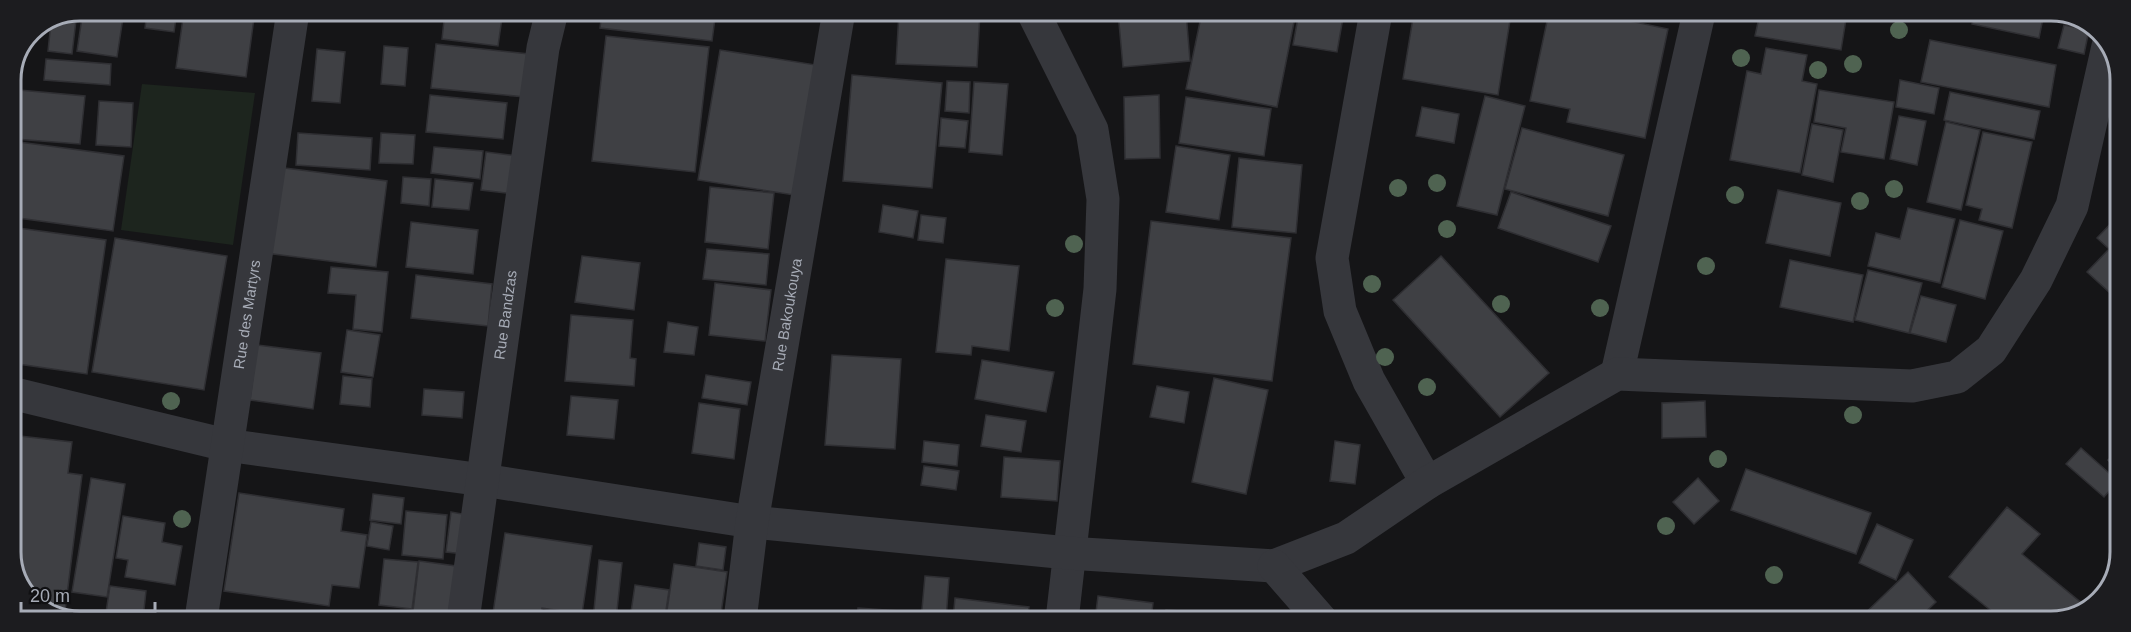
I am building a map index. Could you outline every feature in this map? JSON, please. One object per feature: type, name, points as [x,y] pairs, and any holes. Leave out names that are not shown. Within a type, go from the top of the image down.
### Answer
[{"type":"street","name":"Rue des Martyrs","points":[[202,611],[291,21]]},
{"type":"street","name":"Rue Bandzas","points":[[464,611],[543,48],[550,21]]},
{"type":"street","name":"Rue Bakoukouya","points":[[741,611],[752,522],[837,21]]},
{"type":"street","points":[[1038,21],[1092,130],[1103,199],[1100,289],[1063,611]]},
{"type":"street","points":[[1374,21],[1332,258],[1340,311],[1369,381],[1427,483]]},
{"type":"street","points":[[1617,374],[1697,21]]},
{"type":"street","points":[[21,395],[226,445],[483,480],[752,522],[1068,553],[1274,566],[1346,538],[1427,483],[1617,374],[1912,386],[1957,376],[1991,350],[2036,280],[2072,206],[2106,56]]},
{"type":"street","points":[[1274,566],[1313,611]]},
{"type":"shaded area","points":[[142,84],[255,93],[233,245],[121,230]]},
{"type":"building","points":[[76,21],[72,54],[48,51],[50,29],[57,25]]},
{"type":"building","points":[[82,21],[122,21],[117,57],[77,51]]},
{"type":"building","points":[[146,21],[176,21],[174,32],[145,28]]},
{"type":"building","points":[[183,21],[254,21],[246,77],[176,68]]},
{"type":"building","points":[[444,21],[502,21],[498,46],[442,39]]},
{"type":"building","points":[[601,21],[715,21],[712,41],[600,28]]},
{"type":"building","points":[[898,21],[980,21],[977,67],[896,64]]},
{"type":"building","points":[[1119,21],[1187,21],[1190,61],[1123,67]]},
{"type":"building","points":[[1200,21],[1294,21],[1277,107],[1186,89]]},
{"type":"building","points":[[1297,21],[1342,21],[1337,52],[1293,45]]},
{"type":"building","points":[[1413,21],[1510,21],[1498,95],[1403,79]]},
{"type":"building","points":[[1547,21],[1630,21],[1668,29],[1645,138],[1567,122],[1570,109],[1530,101]]},
{"type":"building","points":[[1758,21],[1846,21],[1841,50],[1755,36]]},
{"type":"building","points":[[1973,21],[2042,21],[2039,38],[1972,24]]},
{"type":"building","points":[[2064,25],[2079,28],[2088,34],[2084,54],[2058,48]]},
{"type":"building","points":[[606,36],[709,47],[695,172],[592,161]]},
{"type":"building","points":[[1930,40],[2056,65],[2049,107],[1921,82]]},
{"type":"building","points":[[436,44],[529,54],[525,97],[431,88]]},
{"type":"building","points":[[384,46],[408,48],[405,86],[381,84]]},
{"type":"building","points":[[1766,48],[1807,55],[1802,81],[1817,84],[1800,173],[1730,160],[1747,71],[1761,74]]},
{"type":"building","points":[[317,49],[345,52],[340,103],[312,101]]},
{"type":"building","points":[[720,50],[816,65],[794,195],[698,180]]},
{"type":"building","points":[[46,59],[111,64],[110,85],[44,80]]},
{"type":"building","points":[[852,75],[942,83],[932,188],[843,181]]},
{"type":"building","points":[[1900,80],[1939,88],[1934,114],[1896,107]]},
{"type":"building","points":[[947,81],[970,82],[969,113],[945,111]]},
{"type":"building","points":[[974,82],[1008,84],[1002,155],[969,152]]},
{"type":"building","points":[[21,90],[85,96],[80,144],[21,139]]},
{"type":"building","points":[[1819,90],[1894,102],[1884,159],[1841,152],[1846,128],[1814,122]]},
{"type":"building","points":[[1950,92],[2040,111],[2034,139],[1944,120]]},
{"type":"building","points":[[430,95],[507,103],[503,139],[426,132]]},
{"type":"building","points":[[1159,95],[1160,158],[1125,159],[1124,97]]},
{"type":"building","points":[[1485,96],[1525,106],[1497,215],[1457,206]]},
{"type":"building","points":[[1186,97],[1271,109],[1264,156],[1179,143]]},
{"type":"building","points":[[99,101],[133,103],[131,147],[96,145]]},
{"type":"building","points":[[1422,107],[1459,114],[1454,143],[1416,136]]},
{"type":"building","points":[[1899,116],[1926,121],[1917,165],[1890,159]]},
{"type":"building","points":[[941,118],[968,121],[965,148],[939,146]]},
{"type":"building","points":[[1946,122],[1980,130],[1961,210],[1927,202]]},
{"type":"building","points":[[1812,124],[1843,130],[1833,182],[1802,175]]},
{"type":"building","points":[[1522,128],[1624,155],[1608,216],[1505,189]]},
{"type":"building","points":[[1983,132],[2032,142],[2012,228],[1979,220],[1982,209],[1966,205]]},
{"type":"building","points":[[298,133],[372,138],[370,170],[296,165]]},
{"type":"building","points":[[381,133],[415,135],[413,164],[379,163]]},
{"type":"building","points":[[21,142],[124,156],[113,231],[21,218]]},
{"type":"building","points":[[1176,146],[1230,155],[1219,220],[1166,212]]},
{"type":"building","points":[[434,147],[483,151],[480,179],[431,173]]},
{"type":"building","points":[[486,152],[527,157],[522,195],[481,190]]},
{"type":"building","points":[[1239,158],[1302,165],[1296,233],[1232,227]]},
{"type":"building","points":[[277,167],[387,181],[376,267],[265,253]]},
{"type":"building","points":[[403,177],[431,179],[429,206],[401,203]]},
{"type":"building","points":[[435,179],[473,183],[469,210],[432,207]]},
{"type":"building","points":[[710,187],[774,193],[768,249],[705,242]]},
{"type":"building","points":[[1778,190],[1841,203],[1830,256],[1766,243]]},
{"type":"building","points":[[1511,192],[1611,226],[1598,262],[1498,228]]},
{"type":"building","points":[[883,205],[918,211],[913,238],[879,232]]},
{"type":"building","points":[[1908,208],[1955,219],[1940,283],[1868,266],[1876,233],[1900,239]]},
{"type":"building","points":[[921,215],[946,218],[943,243],[918,240]]},
{"type":"building","points":[[1960,220],[2003,231],[1985,299],[1942,287]]},
{"type":"building","points":[[1151,221],[1291,238],[1272,381],[1133,364]]},
{"type":"building","points":[[411,222],[478,230],[473,274],[406,267]]},
{"type":"building","points":[[2110,224],[2110,293],[2087,272],[2109,249],[2097,238]]},
{"type":"building","points":[[21,228],[106,240],[87,374],[21,364]]},
{"type":"building","points":[[115,238],[227,256],[204,390],[92,372]]},
{"type":"building","points":[[707,249],[769,254],[766,285],[703,279]]},
{"type":"building","points":[[582,256],[640,263],[634,310],[575,302]]},
{"type":"building","points":[[1441,256],[1549,373],[1500,417],[1393,300]]},
{"type":"building","points":[[946,259],[1019,266],[1009,351],[972,346],[971,355],[936,352]]},
{"type":"building","points":[[1790,260],[1863,275],[1853,322],[1780,307]]},
{"type":"building","points":[[331,267],[388,272],[382,332],[353,329],[356,295],[328,293]]},
{"type":"building","points":[[1868,270],[1922,283],[1909,333],[1855,320]]},
{"type":"building","points":[[416,275],[492,284],[488,326],[411,318]]},
{"type":"building","points":[[715,283],[771,290],[765,341],[709,335]]},
{"type":"building","points":[[1921,296],[1956,305],[1946,342],[1910,333]]},
{"type":"building","points":[[571,315],[633,320],[630,358],[636,359],[634,386],[565,381]]},
{"type":"building","points":[[668,322],[698,327],[694,355],[664,352]]},
{"type":"building","points":[[347,330],[380,335],[373,377],[341,372]]},
{"type":"building","points":[[257,345],[321,353],[313,409],[250,400]]},
{"type":"building","points":[[832,355],[901,359],[895,449],[825,445]]},
{"type":"building","points":[[982,360],[1054,372],[1046,412],[975,399]]},
{"type":"building","points":[[706,375],[751,382],[747,405],[702,398]]},
{"type":"building","points":[[343,376],[372,379],[370,407],[340,404]]},
{"type":"building","points":[[1214,378],[1268,390],[1246,494],[1192,482]]},
{"type":"building","points":[[1157,386],[1189,392],[1184,423],[1150,417]]},
{"type":"building","points":[[424,389],[464,392],[462,418],[422,415]]},
{"type":"building","points":[[571,396],[618,400],[614,439],[567,435]]},
{"type":"building","points":[[1705,401],[1706,437],[1662,438],[1662,403]]},
{"type":"building","points":[[699,403],[740,409],[734,459],[692,453]]},
{"type":"building","points":[[986,415],[1026,421],[1021,452],[981,446]]},
{"type":"building","points":[[21,436],[72,442],[68,473],[82,475],[65,609],[50,603],[36,591],[25,575],[22,564]]},
{"type":"building","points":[[924,441],[959,445],[957,466],[922,462]]},
{"type":"building","points":[[1335,441],[1360,445],[1355,484],[1330,481]]},
{"type":"building","points":[[2081,448],[2110,474],[2110,490],[2104,497],[2066,464]]},
{"type":"building","points":[[1004,457],[1060,461],[1057,501],[1001,497]]},
{"type":"building","points":[[924,466],[959,471],[956,490],[921,485]]},
{"type":"building","points":[[1746,469],[1871,513],[1856,554],[1731,510]]},
{"type":"building","points":[[91,478],[125,484],[107,597],[72,592]]},
{"type":"building","points":[[1698,478],[1719,501],[1694,524],[1673,502]]},
{"type":"building","points":[[239,493],[344,509],[341,531],[367,535],[359,588],[332,585],[329,606],[224,591]]},
{"type":"building","points":[[373,494],[404,498],[401,524],[370,520]]},
{"type":"building","points":[[2007,507],[2040,534],[2022,554],[2081,603],[2070,608],[2051,611],[1992,611],[1949,577]]},
{"type":"building","points":[[406,511],[447,515],[443,559],[402,555]]},
{"type":"building","points":[[451,512],[468,515],[464,554],[446,552]]},
{"type":"building","points":[[123,516],[165,523],[162,542],[182,546],[175,585],[125,577],[128,560],[116,558]]},
{"type":"building","points":[[371,522],[393,526],[389,550],[367,546]]},
{"type":"building","points":[[1877,524],[1913,540],[1896,580],[1859,563]]},
{"type":"building","points":[[505,533],[592,546],[582,611],[542,608],[542,611],[493,611]]},
{"type":"building","points":[[699,543],[726,547],[723,570],[696,566]]},
{"type":"building","points":[[384,559],[418,562],[412,609],[379,605]]},
{"type":"building","points":[[599,560],[622,563],[617,611],[594,611]]},
{"type":"building","points":[[419,561],[456,566],[451,611],[413,611]]},
{"type":"building","points":[[674,564],[727,572],[721,611],[667,611]]},
{"type":"building","points":[[1908,572],[1936,602],[1927,611],[1867,611]]},
{"type":"building","points":[[925,576],[949,578],[947,611],[922,611]]},
{"type":"building","points":[[635,585],[669,590],[666,611],[631,611]]},
{"type":"building","points":[[110,586],[146,591],[144,611],[106,611]]},
{"type":"building","points":[[1098,596],[1153,603],[1152,611],[1096,611]]},
{"type":"building","points":[[955,598],[1029,607],[1028,611],[954,611]]},
{"type":"building","points":[[858,608],[900,611],[858,611]]}]
